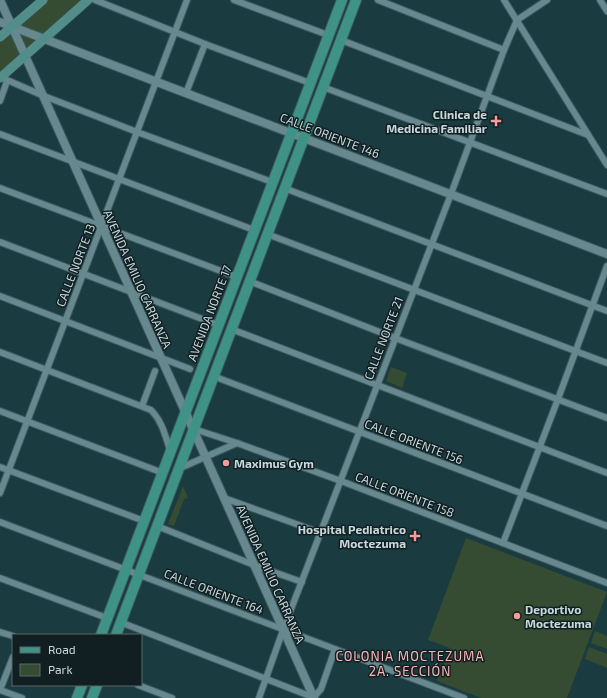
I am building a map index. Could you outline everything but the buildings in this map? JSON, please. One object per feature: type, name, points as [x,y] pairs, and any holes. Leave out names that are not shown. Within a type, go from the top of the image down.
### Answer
[{"type":"main road","points":[[2,78],[88,0]]},
{"type":"main road","name":"AVENIDA NORTE 17","points":[[101,634],[342,0]]},
{"type":"main road","points":[[116,634],[356,0]]},
{"type":"main road","points":[[0,37],[39,2]]},
{"type":"main road","points":[[77,698],[82,686]]},
{"type":"main road","points":[[92,698],[97,686]]},
{"type":"street","name":"AVENIDA EMILIO CARRANZA","points":[[0,0],[314,698]]},
{"type":"street","points":[[95,0],[205,44],[310,83]]},
{"type":"street","name":"CALLE NORTE 13","points":[[0,493],[187,0]]},
{"type":"street","points":[[234,0],[328,35]]},
{"type":"street","points":[[378,0],[504,50]]},
{"type":"street","points":[[504,0],[607,165]]},
{"type":"street","points":[[517,20],[547,0]]},
{"type":"street","points":[[600,0],[607,11]]},
{"type":"street","name":"CALLE NORTE 21","points":[[259,698],[283,630],[451,194],[504,50],[517,20]]},
{"type":"street","name":"CALLE ORIENTE 146","points":[[0,22],[607,254]]},
{"type":"street","points":[[341,40],[588,135]]},
{"type":"street","points":[[186,93],[205,44]]},
{"type":"street","points":[[0,100],[2,78],[137,132],[272,182]]},
{"type":"street","points":[[323,87],[607,194]]},
{"type":"street","points":[[0,134],[254,230]]},
{"type":"street","points":[[0,188],[237,277]]},
{"type":"street","points":[[284,188],[607,311]]},
{"type":"street","points":[[267,234],[607,363]]},
{"type":"street","points":[[0,242],[218,325]]},
{"type":"street","points":[[503,543],[607,266]]},
{"type":"street","points":[[249,281],[607,418]]},
{"type":"street","points":[[0,296],[190,369]]},
{"type":"street","points":[[231,329],[607,473]]},
{"type":"street","points":[[0,352],[150,410],[157,416],[171,451]]},
{"type":"street","points":[[142,406],[155,371]]},
{"type":"street","name":"CALLE ORIENTE 156","points":[[213,376],[607,526]]},
{"type":"street","points":[[0,412],[163,473]]},
{"type":"street","name":"CALLE ORIENTE 158","points":[[194,429],[341,481],[607,583]]},
{"type":"street","points":[[178,469],[237,443]]},
{"type":"street","points":[[0,467],[144,521]]},
{"type":"street","points":[[224,498],[321,533]]},
{"type":"street","name":"CALLE ORIENTE 164","points":[[0,522],[335,649],[446,695],[464,698]]},
{"type":"street","points":[[157,526],[254,565],[302,582]]},
{"type":"street","points":[[0,578],[107,618]]},
{"type":"street","points":[[120,622],[314,698],[321,689],[335,649]]},
{"type":"street","points":[[0,632],[12,636]]},
{"type":"street","points":[[12,660],[0,690],[22,698]]},
{"type":"street","points":[[141,686],[172,698]]},
{"type":"green space","points":[[45,0],[86,0],[0,77],[0,40]]},
{"type":"green space","points":[[391,367],[407,373],[402,388],[386,381]]},
{"type":"green space","points":[[183,486],[188,498],[184,499],[174,526],[168,524]]},
{"type":"green space","name":"Deportivo Moctezuma","points":[[466,538],[607,592],[567,698],[481,698],[437,681],[450,648],[428,640]]},
{"type":"green space","points":[[595,631],[607,636],[607,649],[591,643]]},
{"type":"green space","points":[[589,647],[607,654],[607,668],[585,659]]},
{"type":"place","name":"Clinica de Medicina Familiar","points":[[496,121]]},
{"type":"place","name":"Maximus Gym","points":[[226,463]]},
{"type":"place","name":"Hospital Pediatrico Moctezuma","points":[[415,536]]},
{"type":"place","name":"Deportivo Moctezuma","points":[[517,616]]},
{"type":"district","name":"COLONIA MOCTEZUMA 2A. SECCIÓN","points":[[410,664]]}]
